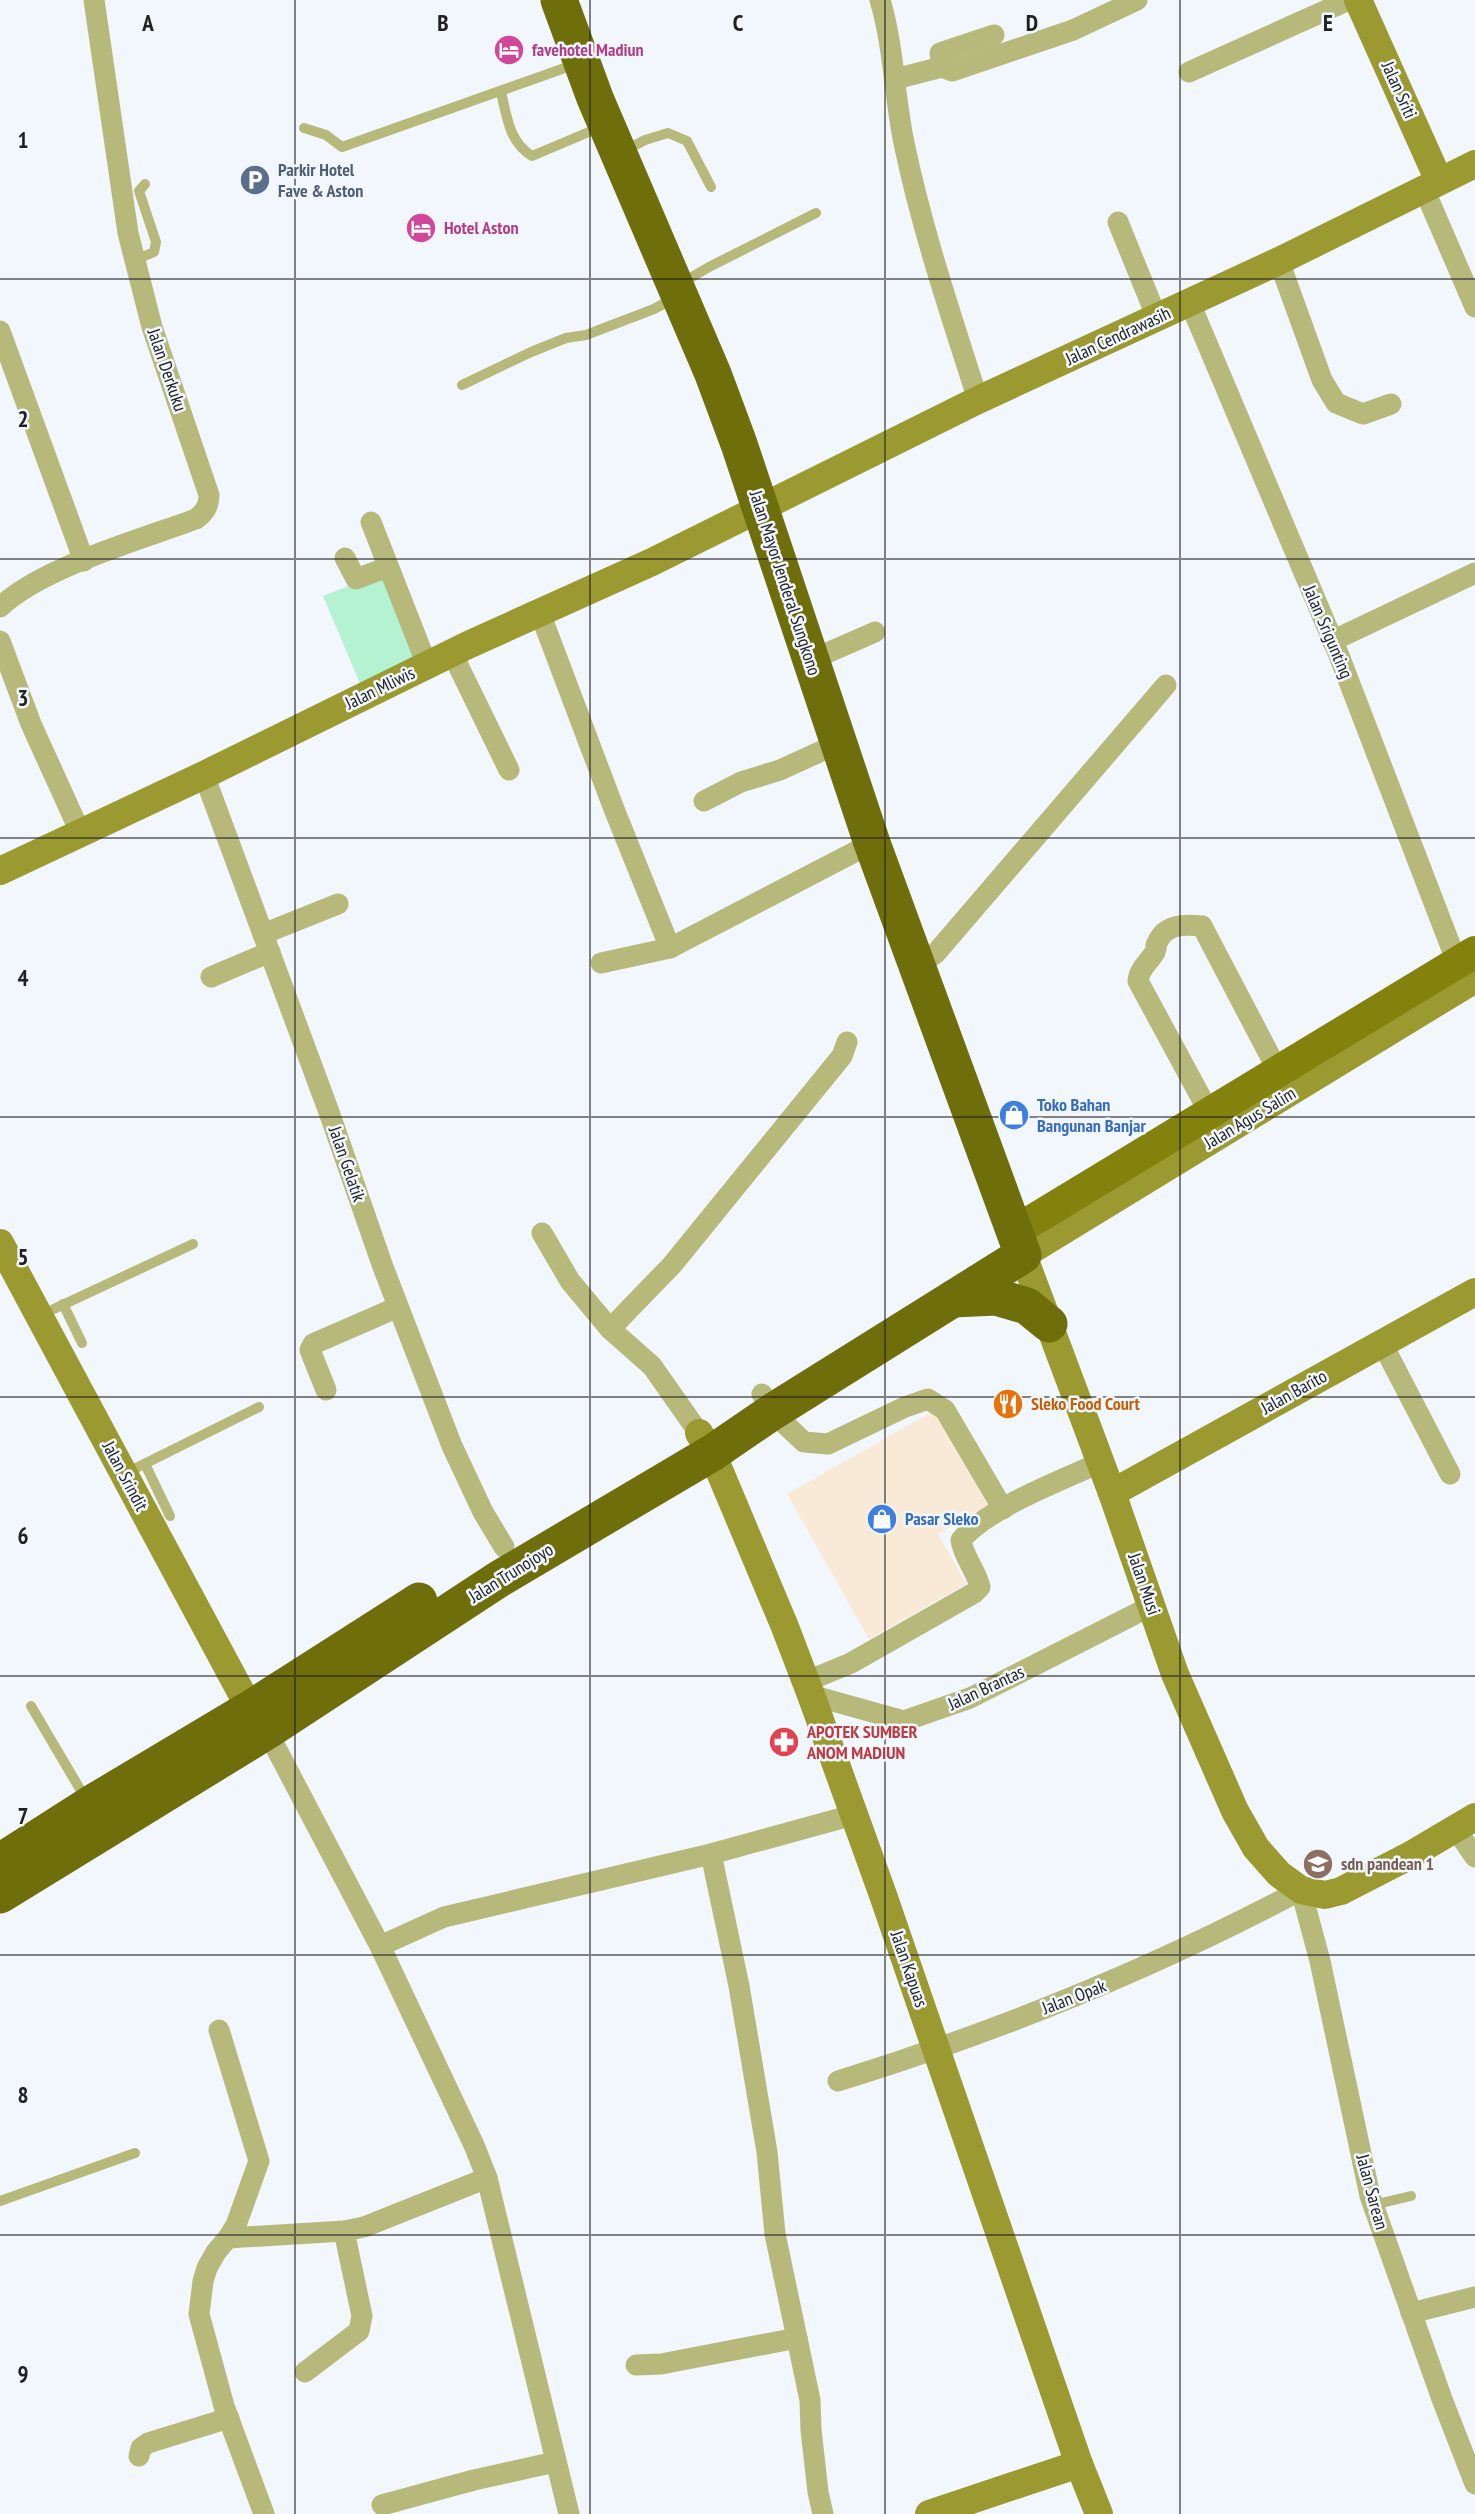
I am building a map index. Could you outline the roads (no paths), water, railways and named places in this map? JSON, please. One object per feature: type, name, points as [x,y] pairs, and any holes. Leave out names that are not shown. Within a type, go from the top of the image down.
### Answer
[{"type":"highway","name":"Jalan Mayor Jenderal Sungkono","points":[[559,0],[613,139],[713,374],[872,843],[1019,1243]]},
{"type":"highway","name":"Jalan Trunojoyo","points":[[767,1403],[952,1299],[1019,1243]]},
{"type":"highway","name":"Jalan Trunojoyo","points":[[0,1862],[97,1818],[499,1579],[767,1403],[931,1288],[1019,1243]]},
{"type":"highway","points":[[952,1299],[996,1297],[1027,1306],[1049,1324]]},
{"type":"highway","name":"Jalan Trunojoyo","points":[[258,1720],[504,1547],[706,1443]]},
{"type":"highway","name":"Jalan Trunojoyo","points":[[0,1895],[97,1818]]},
{"type":"main road","points":[[1019,1243],[1210,1114],[1279,1073],[1361,1037],[1468,970]]},
{"type":"street","name":"Jalan Derkuku","points":[[0,607],[12,596],[38,581],[196,519],[209,504],[209,495],[152,327],[135,260],[122,196],[94,0]]},
{"type":"street","points":[[880,0],[903,141],[947,302],[978,400]]},
{"type":"street","points":[[895,79],[942,67],[952,71],[1073,30],[1137,0]]},
{"type":"street","points":[[1189,72],[1349,0]]},
{"type":"street","name":"Jalan Sriti","points":[[1358,0],[1432,185]]},
{"type":"street","points":[[942,67],[940,53],[994,35]]},
{"type":"street","name":"Jalan Cendrawasih","points":[[760,508],[978,400],[1191,303],[1475,164]]},
{"type":"street","points":[[1432,185],[1475,307]]},
{"type":"street","points":[[1118,222],[1157,318]]},
{"type":"street","points":[[1279,261],[1322,380],[1336,403],[1363,414],[1391,404]]},
{"type":"street","name":"Jalan Srigunting","points":[[1191,303],[1468,970]]},
{"type":"street","points":[[0,331],[84,561]]},
{"type":"street","name":"Jalan Mliwis","points":[[0,871],[204,775],[452,653],[653,562],[760,508]]},
{"type":"street","points":[[371,522],[427,665]]},
{"type":"street","points":[[345,558],[356,579],[388,567]]},
{"type":"street","points":[[1334,646],[1475,573]]},
{"type":"street","points":[[540,613],[670,948]]},
{"type":"street","points":[[811,660],[875,632]]},
{"type":"street","points":[[0,641],[31,724],[81,834]]},
{"type":"street","points":[[452,653],[509,769]]},
{"type":"street","points":[[919,966],[936,953],[1167,685]]},
{"type":"street","points":[[704,801],[741,782],[779,770],[839,743]]},
{"type":"street","name":"Jalan Gelatik","points":[[204,775],[398,1307],[452,1446],[483,1512],[504,1547]]},
{"type":"street","points":[[601,962],[670,948],[872,843]]},
{"type":"street","points":[[211,977],[338,904]]},
{"type":"street","points":[[1210,1114],[1138,981],[1140,972],[1155,952],[1158,940],[1168,929],[1187,924],[1202,926],[1279,1073]]},
{"type":"street","name":"Jalan Agus Salim","points":[[1019,1243],[1361,1037]]},
{"type":"street","points":[[610,1329],[672,1265],[758,1161],[842,1056],[847,1042]]},
{"type":"street","points":[[542,1233],[570,1281],[610,1329],[652,1366],[706,1443]]},
{"type":"street","name":"Jalan Srindit","points":[[0,1243],[51,1310],[135,1469],[258,1720]]},
{"type":"street","name":"Jalan Musi","points":[[1019,1243],[1101,1462],[1175,1674],[1235,1811],[1256,1848],[1279,1874],[1301,1890]]},
{"type":"street","name":"Jalan Barito","points":[[1112,1493],[1475,1292]]},
{"type":"street","points":[[327,1390],[310,1350],[313,1343],[398,1307]]},
{"type":"street","points":[[1382,1343],[1450,1474]]},
{"type":"street","points":[[767,1403],[804,1442],[828,1444],[905,1407],[928,1399],[945,1410],[1003,1509]]},
{"type":"street","name":"Jalan Kapuas","points":[[706,1443],[785,1627],[808,1689],[883,1895],[1098,2514]]},
{"type":"street","points":[[808,1689],[974,1593],[980,1587],[977,1574],[962,1548],[961,1539],[968,1531],[1003,1509],[1101,1462]]},
{"type":"street","name":"Jalan Brantas","points":[[808,1689],[904,1721],[970,1699],[1151,1606]]},
{"type":"street","points":[[258,1720],[380,1946],[474,2144],[487,2178],[569,2514]]},
{"type":"street","points":[[380,1946],[444,1917],[711,1854],[853,1815]]},
{"type":"street","points":[[1301,1890],[1325,1895],[1341,1891],[1465,1823],[1475,1857]]},
{"type":"street","points":[[711,1854],[739,1986],[767,2152],[775,2234],[810,2400],[818,2492],[823,2514]]},
{"type":"street","name":"Jalan Opak","points":[[838,2081],[937,2051],[1125,1977],[1228,1929],[1301,1890]]},
{"type":"street","name":"Jalan Sarean","points":[[1301,1890],[1320,1961],[1373,2205],[1475,2484]]},
{"type":"street","points":[[219,2030],[260,2161],[236,2225],[207,2268],[200,2314],[229,2418],[264,2514]]},
{"type":"street","points":[[228,2238],[344,2231],[373,2225],[487,2178]]},
{"type":"street","points":[[305,2372],[359,2331],[361,2326],[362,2316],[344,2231]]},
{"type":"street","points":[[1411,2313],[1475,2297]]},
{"type":"street","points":[[636,2365],[661,2364],[797,2338]]},
{"type":"street","points":[[139,2456],[141,2448],[148,2443],[229,2418]]},
{"type":"street","points":[[382,2505],[555,2462]]},
{"type":"street","points":[[929,2514],[1079,2464]]},
{"type":"lane","points":[[304,128],[326,135],[342,147],[582,62]]},
{"type":"lane","points":[[501,92],[512,136],[522,150],[532,156],[613,139],[645,140],[668,133],[687,141],[711,187]]},
{"type":"lane","points":[[135,260],[153,252],[156,242],[139,191],[145,184]]},
{"type":"lane","points":[[461,386],[566,338],[586,335],[654,309],[709,267],[816,213]]},
{"type":"lane","points":[[82,1343],[51,1310],[193,1244]]},
{"type":"lane","points":[[170,1516],[135,1469],[260,1408]]},
{"type":"lane","points":[[31,1706],[97,1818]]},
{"type":"lane","points":[[0,2201],[135,2153]]},
{"type":"lane","points":[[1373,2205],[1411,2196]]},
{"type":"place","name":"favehotel Madiun","points":[[509,50]]},
{"type":"place","name":"Parkir Hotel Fave & Aston","points":[[255,180]]},
{"type":"place","name":"Hotel Aston","points":[[421,228]]},
{"type":"place","name":"Toko Bahan Bangunan Banjar","points":[[1014,1115]]},
{"type":"place","name":"Sleko Food Court","points":[[1008,1404]]},
{"type":"place","name":"Pasar Sleko","points":[[882,1519]]},
{"type":"place","name":"APOTEK SUMBER ANOM MADIUN","points":[[784,1742]]},
{"type":"place","name":"sdn pandean 1","points":[[1318,1864]]}]
